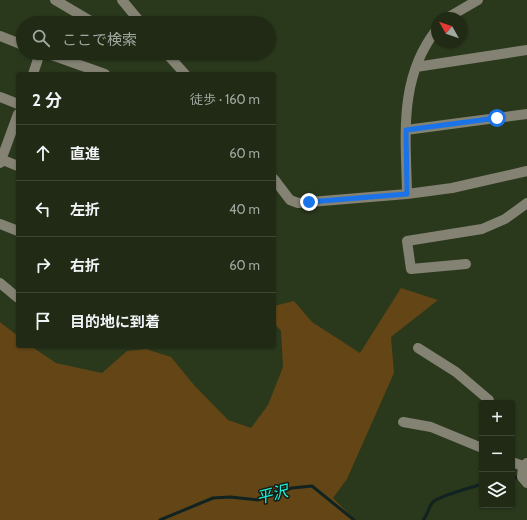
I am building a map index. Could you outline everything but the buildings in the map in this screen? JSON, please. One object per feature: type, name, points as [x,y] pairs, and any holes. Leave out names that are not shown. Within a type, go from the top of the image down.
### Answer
[{"type":"street","points":[[55,0],[82,16]]},
{"type":"street","points":[[122,0],[132,16]]},
{"type":"street","points":[[457,12],[478,0]]},
{"type":"street","points":[[0,36],[16,42]]},
{"type":"street","points":[[407,194],[406,130],[408,92],[416,67],[431,40]]},
{"type":"street","points":[[416,67],[527,50]]},
{"type":"street","points":[[34,72],[38,60]]},
{"type":"street","points":[[66,60],[99,72]]},
{"type":"street","points":[[173,60],[184,72]]},
{"type":"street","points":[[0,97],[16,103]]},
{"type":"street","points":[[406,130],[527,114]]},
{"type":"street","points":[[16,119],[0,161],[16,165]]},
{"type":"street","points":[[276,183],[290,200],[298,203],[407,194],[452,188],[527,171]]},
{"type":"street","points":[[466,264],[411,269],[407,241],[482,229],[505,219],[527,203]]},
{"type":"street","points":[[0,224],[16,230]]},
{"type":"street","points":[[0,283],[16,296]]},
{"type":"street","points":[[418,348],[456,372],[489,400]]},
{"type":"street","points":[[403,422],[431,427],[479,447]]},
{"type":"street","points":[[515,462],[525,464],[522,477],[527,483]]},
{"type":"shaded area","points":[[401,288],[438,300],[391,337],[394,373],[347,479],[333,498],[355,520],[0,520],[0,322],[16,334],[16,348],[34,348],[56,363],[102,373],[127,351],[146,349],[171,357],[194,385],[228,420],[251,428],[268,405],[283,367],[281,331],[276,325],[276,306],[294,301],[312,322],[360,353]]},
{"type":"waterway","name":"平沢","points":[[515,477],[520,479]]},
{"type":"waterway","name":"平沢","points":[[423,520],[435,500],[479,485]]},
{"type":"waterway","name":"平沢","points":[[160,520],[213,498],[230,497],[258,500],[292,488],[312,486],[354,520]]},
{"type":"route","points":[[309,202],[407,194],[406,130],[497,118]]}]
